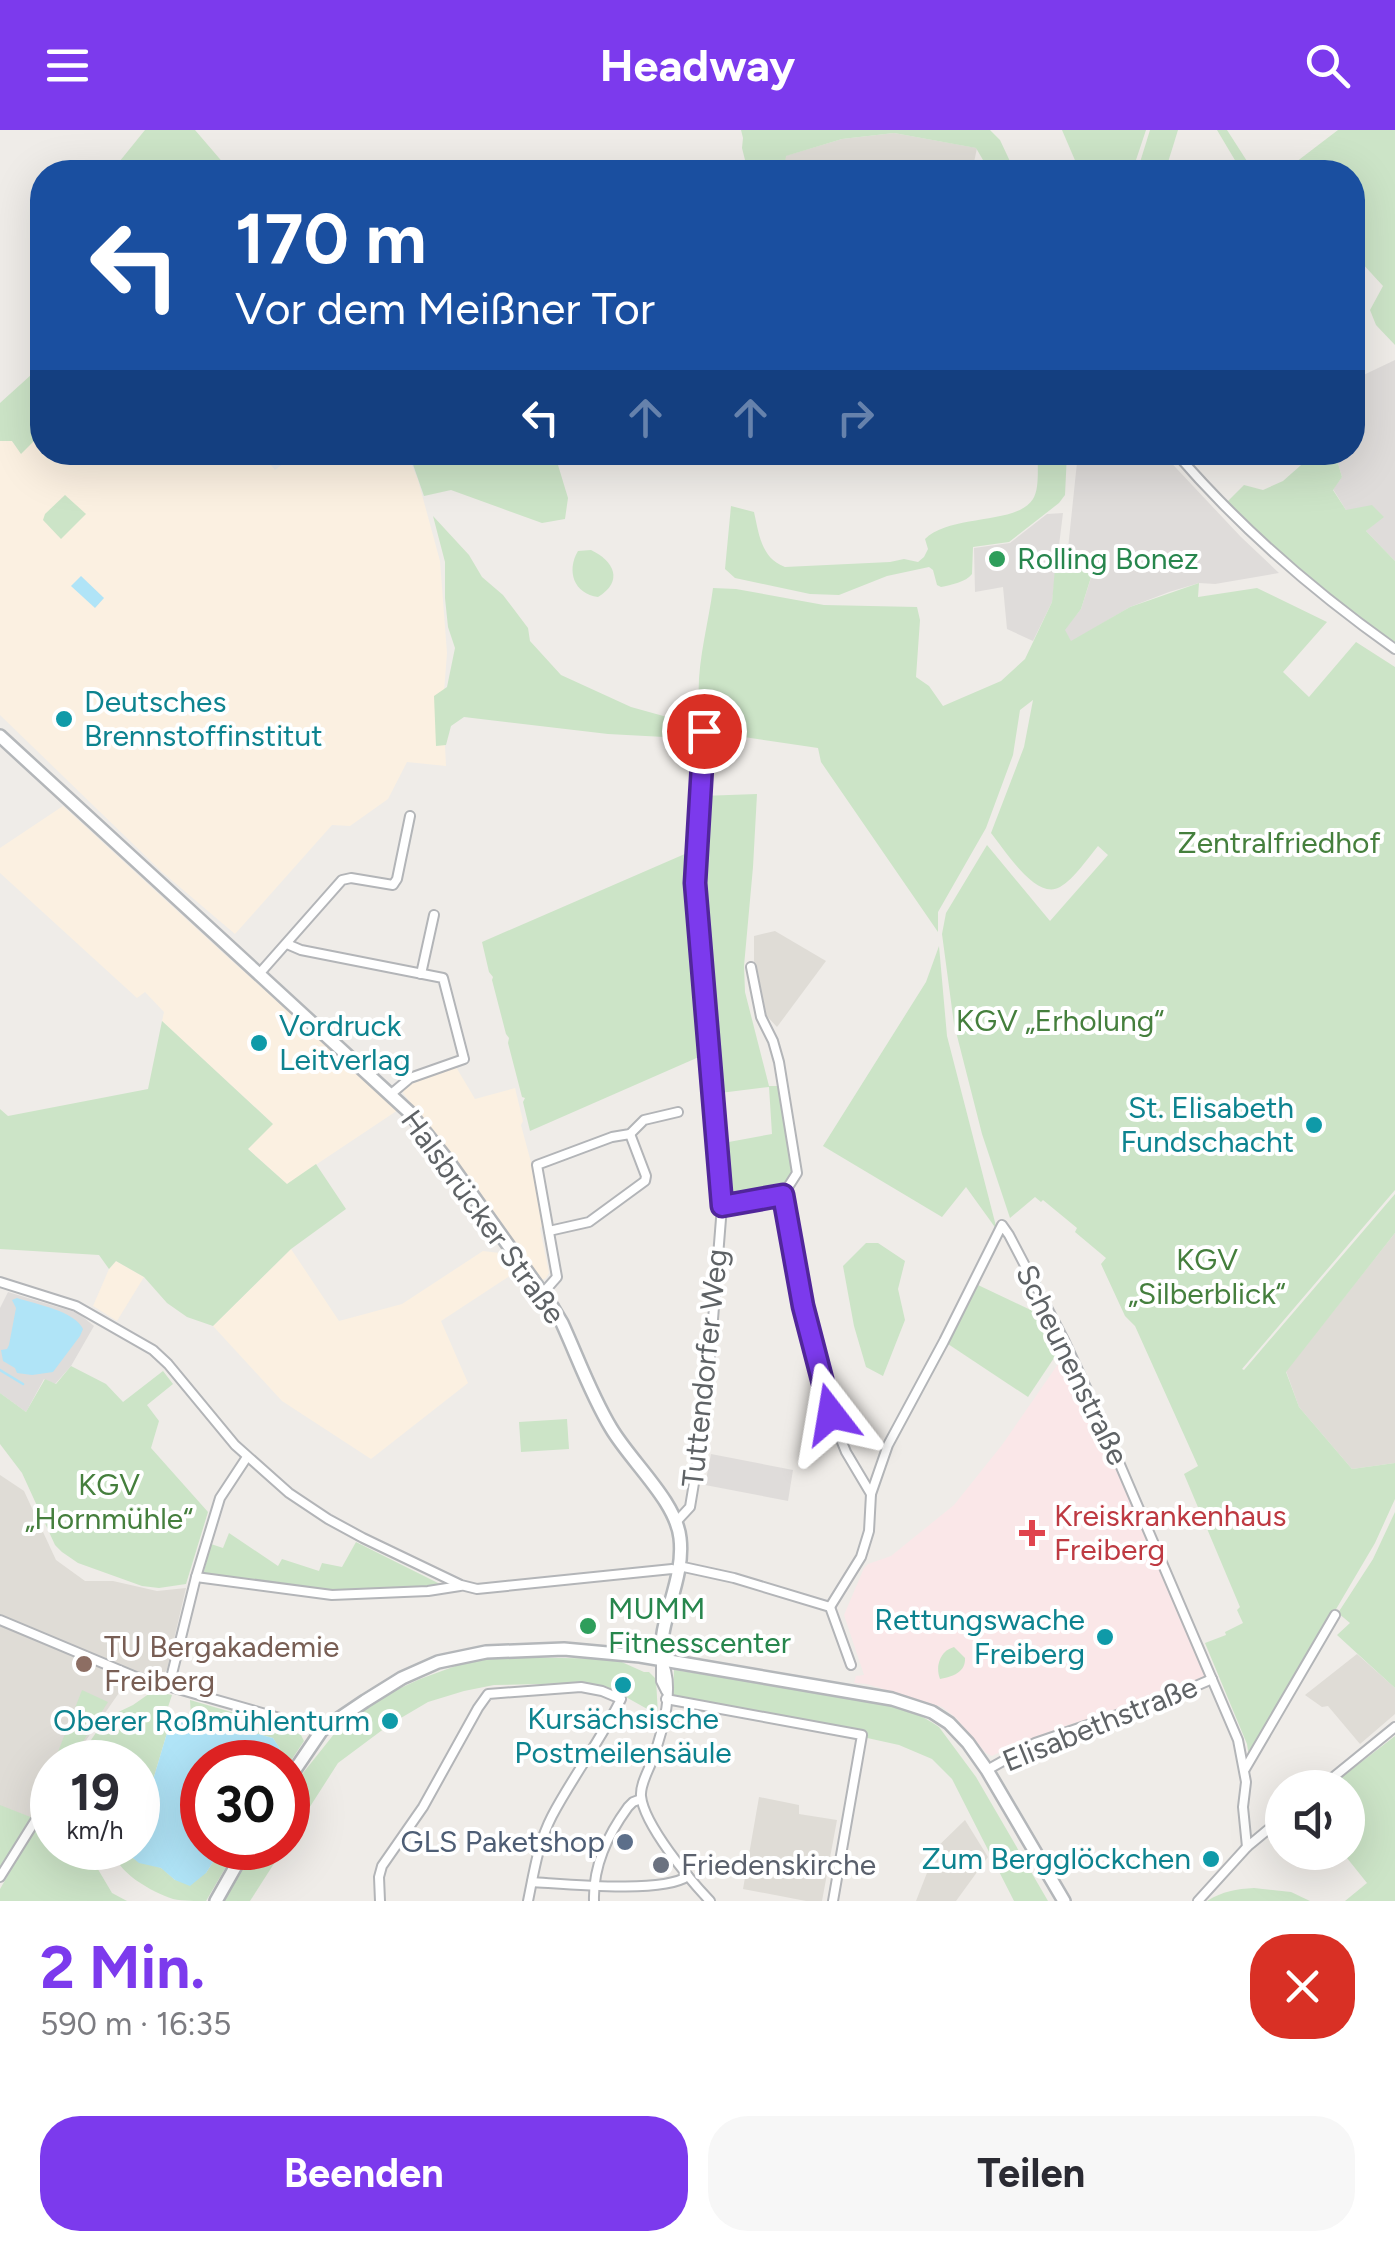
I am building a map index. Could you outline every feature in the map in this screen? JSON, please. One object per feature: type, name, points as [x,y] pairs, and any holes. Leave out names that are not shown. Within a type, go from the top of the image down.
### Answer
[{"type":"main road","name":"Halsbrücker Straße","points":[[0,736],[391,1094],[448,1162],[562,1323],[613,1432],[667,1502],[676,1521],[681,1546],[679,1568],[663,1631],[662,1660]]},
{"type":"main road","points":[[310,1748],[322,1730],[402,1678],[438,1662],[486,1652],[564,1650],[662,1660],[892,1699],[949,1722],[968,1743],[1064,1901]]},
{"type":"main road","points":[[216,1901],[234,1870]]},
{"type":"street","points":[[1188,465],[1280,561],[1395,649]]},
{"type":"street","name":"Tuttendorfer Weg","points":[[676,1521],[690,1506],[704,1414],[722,1206],[695,883],[704,731]]},
{"type":"street","points":[[259,974],[342,880],[393,885],[410,816]]},
{"type":"street","points":[[421,974],[434,915]]},
{"type":"street","points":[[287,944],[443,978],[464,1059],[410,1078],[391,1094]]},
{"type":"street","points":[[751,967],[760,1018],[779,1062],[797,1173],[783,1195],[803,1306],[831,1414],[846,1452],[871,1494],[869,1531],[861,1557],[830,1607]]},
{"type":"street","points":[[542,1294],[557,1277],[538,1165],[630,1134],[644,1120],[678,1112]]},
{"type":"street","points":[[549,1231],[589,1222],[645,1181],[630,1134]]},
{"type":"street","points":[[722,1206],[783,1195]]},
{"type":"street","name":"Scheunenstraße","points":[[871,1494],[888,1445],[1002,1225],[1081,1376],[1238,1740],[1245,1769],[1247,1846]]},
{"type":"street","points":[[1,1293],[1,1282],[76,1306],[153,1350],[221,1430],[289,1493],[363,1538],[462,1585],[477,1588],[679,1568],[734,1578],[830,1607]]},
{"type":"street","points":[[169,1686],[220,1498],[247,1457]]},
{"type":"street","points":[[196,1577],[332,1595],[428,1592],[462,1585]]},
{"type":"street","points":[[830,1607],[851,1665]]},
{"type":"street","points":[[1245,1769],[1334,1615]]},
{"type":"street","points":[[0,1620],[136,1677],[322,1730]]},
{"type":"street","points":[[662,1660],[669,1684],[663,1721],[641,1790],[642,1799],[664,1842],[710,1901]]},
{"type":"street","name":"Elisabethstraße","points":[[987,1770],[1035,1743],[1152,1704],[1212,1679]]},
{"type":"street","points":[[380,1901],[382,1866],[423,1807],[488,1694],[581,1687],[602,1691],[621,1699],[552,1818],[540,1846],[528,1901]]},
{"type":"street","points":[[666,1695],[862,1735],[833,1901]]},
{"type":"street","points":[[1342,1770],[1395,1726]]},
{"type":"street","points":[[594,1901],[598,1862],[611,1833],[628,1807],[642,1799]]},
{"type":"street","points":[[0,1876],[30,1829]]},
{"type":"street","points":[[1198,1901],[1265,1832]]},
{"type":"street","points":[[532,1882],[594,1886],[668,1884],[688,1876]]},
{"type":"shaded area","points":[[894,133],[977,148],[974,160],[784,160],[785,156],[842,139]]},
{"type":"shaded area","points":[[1395,360],[1395,561],[1366,531],[1383,516],[1346,510],[1333,489],[1342,477],[1338,465],[1365,465],[1365,374]]},
{"type":"shaded area","points":[[0,441],[12,441],[21,453],[30,444],[30,465],[271,465],[275,470],[281,465],[412,465],[440,561],[447,653],[443,705],[446,766],[407,762],[388,799],[350,826],[332,825],[235,934],[162,872],[0,715]]},
{"type":"shaded area","points":[[1077,465],[1173,465],[1279,573],[1199,583],[1169,592],[1130,607],[1071,642],[1064,630],[1081,609],[1097,559],[1067,558]]},
{"type":"shaded area","points":[[1063,513],[1052,602],[1033,641],[1007,629],[1003,587],[975,592],[974,548],[1010,543],[1047,514]]},
{"type":"shaded area","points":[[63,806],[398,1110],[287,1184],[248,1149],[272,1123],[162,1021],[164,1012],[145,992],[137,998],[0,873],[0,848]]},
{"type":"shaded area","points":[[775,931],[826,961],[777,1027],[763,1012],[754,966],[754,936]]},
{"type":"shaded area","points":[[456,1067],[475,1099],[515,1088],[536,1181],[549,1273],[542,1280],[479,1190],[403,1093],[404,1086]]},
{"type":"shaded area","points":[[1395,1233],[1395,1463],[1352,1469],[1299,1407],[1286,1371]]},
{"type":"shaded area","points":[[291,1249],[339,1321],[402,1304],[483,1251],[500,1253],[514,1273],[441,1321],[468,1383],[371,1459],[282,1401],[213,1326]]},
{"type":"shaded area","points":[[116,1261],[144,1277],[117,1321],[93,1306]]},
{"type":"shaded area","points":[[8,1292],[78,1313],[94,1326],[71,1366],[55,1384],[44,1379],[26,1412],[0,1393],[0,1308]]},
{"type":"shaded area","name":"Kreiskrankenhaus Freiberg","points":[[1065,1354],[1207,1675],[992,1756],[942,1707],[854,1683],[856,1676],[864,1675],[844,1615],[864,1568],[891,1556],[954,1505],[1002,1445]]},
{"type":"shaded area","points":[[711,1454],[793,1470],[788,1501],[705,1485]]},
{"type":"shaded area","name":"TU Bergakademie Freiberg","points":[[0,1475],[24,1491],[56,1560],[85,1581],[113,1581],[157,1591],[186,1588],[164,1674],[146,1671],[123,1687],[86,1740],[30,1740],[30,1822],[16,1843],[0,1841]]},
{"type":"shaded area","points":[[1357,1654],[1395,1688],[1395,1714],[1360,1744],[1328,1706],[1322,1707],[1305,1695]]},
{"type":"shaded area","points":[[759,1797],[799,1805],[799,1814],[837,1820],[822,1901],[743,1889]]},
{"type":"shaded area","points":[[965,1820],[988,1857],[956,1901],[916,1901],[932,1860],[928,1856]]},
{"type":"green space","points":[[145,130],[195,130],[221,160],[121,160]]},
{"type":"green space","points":[[741,130],[990,130],[1009,160],[983,160],[976,148],[894,133],[842,139],[786,156],[785,160],[745,160]]},
{"type":"green space","points":[[1062,130],[1146,130],[1136,160],[1075,160]]},
{"type":"green space","points":[[1150,130],[1178,130],[1169,160],[1141,160]]},
{"type":"green space","points":[[1217,130],[1227,130],[1246,160],[1235,160]]},
{"type":"green space","points":[[1338,130],[1395,130],[1395,345],[1376,325],[1370,310],[1383,286],[1365,266],[1365,160],[1299,160]]},
{"type":"green space","points":[[30,376],[30,445],[21,454],[12,441],[0,441],[0,403]]},
{"type":"green space","points":[[413,465],[558,465],[568,498],[565,519],[542,523],[451,490],[424,496]]},
{"type":"green space","points":[[1038,465],[1066,465],[1065,495],[1059,503],[1009,542],[973,547],[972,574],[958,583],[937,585],[929,567],[887,576],[839,595],[810,594],[735,578],[725,569],[731,506],[754,512],[766,551],[785,567],[904,559],[918,562],[928,549],[925,539],[936,531],[1013,513],[1033,499]]},
{"type":"green space","points":[[1301,465],[1338,465],[1342,477],[1333,490],[1346,510],[1372,505],[1384,517],[1366,531],[1395,561],[1395,649],[1342,611],[1224,505],[1244,485],[1263,490],[1283,481]]},
{"type":"green space","points":[[65,495],[86,514],[61,539],[43,520]]},
{"type":"green space","points":[[433,516],[469,555],[482,577],[503,595],[528,628],[530,641],[561,675],[631,707],[685,722],[683,738],[608,734],[464,717],[451,726],[446,745],[436,746],[434,696],[447,687],[455,648],[448,627],[445,562]]},
{"type":"green space","points":[[591,550],[613,572],[611,584],[598,597],[583,591],[573,574],[578,551]]},
{"type":"green space","points":[[1056,557],[1097,558],[1081,609],[1065,630],[1071,641],[1130,607],[1199,583],[1198,597],[1257,588],[1327,622],[1283,672],[1309,697],[1356,642],[1395,667],[1395,1190],[1242,1369],[1395,1194],[1395,1233],[1286,1372],[1299,1407],[1352,1469],[1395,1463],[1395,1499],[1375,1543],[1249,1757],[1205,1643],[1243,1623],[1237,1610],[1240,1607],[1184,1474],[1198,1466],[1135,1326],[1125,1316],[1101,1264],[1106,1258],[1043,1200],[1035,1197],[1010,1218],[982,1134],[954,1024],[942,934],[946,913],[987,845],[1050,921],[1108,855],[1098,846],[1071,879],[1051,889],[1031,881],[991,833],[1024,747],[1033,700],[1020,710],[1013,755],[986,828],[938,912],[938,932],[821,762],[818,748],[704,731],[700,713],[699,677],[713,588],[824,605],[917,607],[920,620],[916,677],[929,686],[943,706],[1001,681],[1025,659],[1052,602]]},
{"type":"green space","points":[[757,794],[745,992],[769,1086],[782,1086],[797,1173],[783,1195],[722,1206],[718,1144],[772,1134],[769,1087],[720,1093],[701,908],[701,796]]},
{"type":"green space","points":[[694,850],[696,952],[708,1053],[530,1131],[525,1098],[482,942]]},
{"type":"green space","points":[[939,946],[947,1036],[997,1230],[966,1187],[942,1217],[823,1146],[926,982]]},
{"type":"green space","points":[[162,1021],[273,1124],[248,1149],[287,1184],[316,1164],[346,1209],[291,1249],[213,1326],[187,1317],[167,1303],[144,1277],[116,1261],[109,1269],[99,1255],[0,1249],[0,1109],[8,1116],[148,1089]]},
{"type":"green space","points":[[866,1243],[878,1243],[905,1261],[898,1289],[905,1320],[883,1376],[866,1367],[843,1266]]},
{"type":"green space","points":[[978,1285],[1035,1312],[1056,1355],[1028,1397],[948,1344]]},
{"type":"green space","name":"KGV „Hornmühle“","points":[[71,1366],[106,1384],[123,1402],[163,1371],[173,1384],[147,1405],[159,1421],[151,1448],[208,1512],[186,1584],[142,1586],[78,1563],[62,1552],[55,1545],[22,1473],[0,1444],[0,1393],[26,1412],[45,1379],[56,1384]]},
{"type":"green space","points":[[567,1419],[569,1449],[521,1452],[519,1422]]},
{"type":"green space","points":[[1395,1512],[1395,1688],[1337,1635],[1350,1623],[1338,1613],[1373,1559]]},
{"type":"green space","points":[[229,1533],[278,1566],[282,1559],[319,1571],[322,1563],[342,1567],[356,1542],[440,1584],[440,1588],[325,1591],[203,1575],[211,1544],[223,1548]]},
{"type":"green space","points":[[954,1647],[965,1658],[963,1667],[940,1679],[940,1660]]},
{"type":"green space","points":[[501,1657],[615,1659],[649,1672],[656,1679],[658,1715],[624,1696],[587,1683],[494,1685],[464,1691],[428,1702],[338,1763],[310,1807],[310,1764],[342,1724],[394,1691],[461,1664]]},
{"type":"green space","points":[[674,1670],[875,1701],[909,1711],[939,1727],[976,1777],[1048,1901],[1014,1901],[952,1779],[932,1759],[899,1745],[673,1695]]},
{"type":"green space","points":[[82,1690],[108,1702],[84,1740],[63,1740]]},
{"type":"green space","points":[[153,1691],[172,1695],[163,1722],[170,1723],[160,1756],[160,1740],[91,1740],[106,1718]]},
{"type":"green space","points":[[190,1700],[289,1729],[304,1740],[274,1740],[191,1716]]},
{"type":"green space","points":[[1395,1736],[1395,1901],[1345,1901],[1367,1883],[1357,1870],[1365,1870],[1365,1770],[1351,1770]]},
{"type":"green space","points":[[0,1805],[30,1817],[30,1823],[0,1868]]},
{"type":"green space","points":[[30,1837],[30,1870],[98,1870],[112,1893],[127,1901],[0,1901],[0,1889]]},
{"type":"green space","points":[[160,1868],[175,1880],[208,1870],[224,1870],[206,1901],[173,1899],[124,1870]]},
{"type":"green space","points":[[241,1870],[270,1870],[250,1901],[224,1901]]},
{"type":"green space","points":[[1254,1888],[1291,1892],[1310,1901],[1207,1901],[1230,1891]]},
{"type":"water","points":[[81,576],[104,598],[95,608],[71,586]]},
{"type":"water","points":[[17,1298],[72,1317],[83,1329],[53,1372],[17,1373],[3,1361],[1,1350],[9,1345],[16,1308],[12,1300]]},
{"type":"water","points":[[191,1716],[274,1740],[180,1740],[180,1870],[208,1870],[190,1886],[160,1868],[160,1756],[175,1717]]},
{"type":"waterway","points":[[0,1370],[23,1384]]},
{"type":"place","name":"Rolling Bonez","points":[[997,559]]},
{"type":"place","name":"Deutsches Brennstoffinstitut","points":[[64,719]]},
{"type":"place","name":"Vordruck Leitverlag","points":[[259,1043]]},
{"type":"place","name":"St. Elisabeth Fundschacht","points":[[1314,1125]]},
{"type":"place","name":"Kreiskrankenhaus Freiberg","points":[[1032,1533]]},
{"type":"place","name":"MUMM Fitnesscenter","points":[[588,1626]]},
{"type":"place","name":"Rettungswache Freiberg","points":[[1105,1637]]},
{"type":"place","name":"TU Bergakademie Freiberg","points":[[84,1664]]},
{"type":"place","name":"Kursächsische Postmeilensäule","points":[[623,1685]]},
{"type":"place","name":"Oberer Roßmühlenturm","points":[[390,1721]]},
{"type":"place","name":"GLS Paketshop","points":[[625,1842]]},
{"type":"place","name":"Zum Bergglöckchen","points":[[1211,1859]]},
{"type":"place","name":"Friedenskirche","points":[[661,1865]]},
{"type":"route","points":[[704,731],[695,883],[722,1206],[783,1195],[803,1306],[831,1414]]},
{"type":"park label","name":"Zentralfriedhof","points":[[1279,843]]},
{"type":"park label","name":"KGV „Erholung“","points":[[1060,1021]]},
{"type":"park label","name":"KGV „Silberblick“","points":[[1207,1277]]}]
